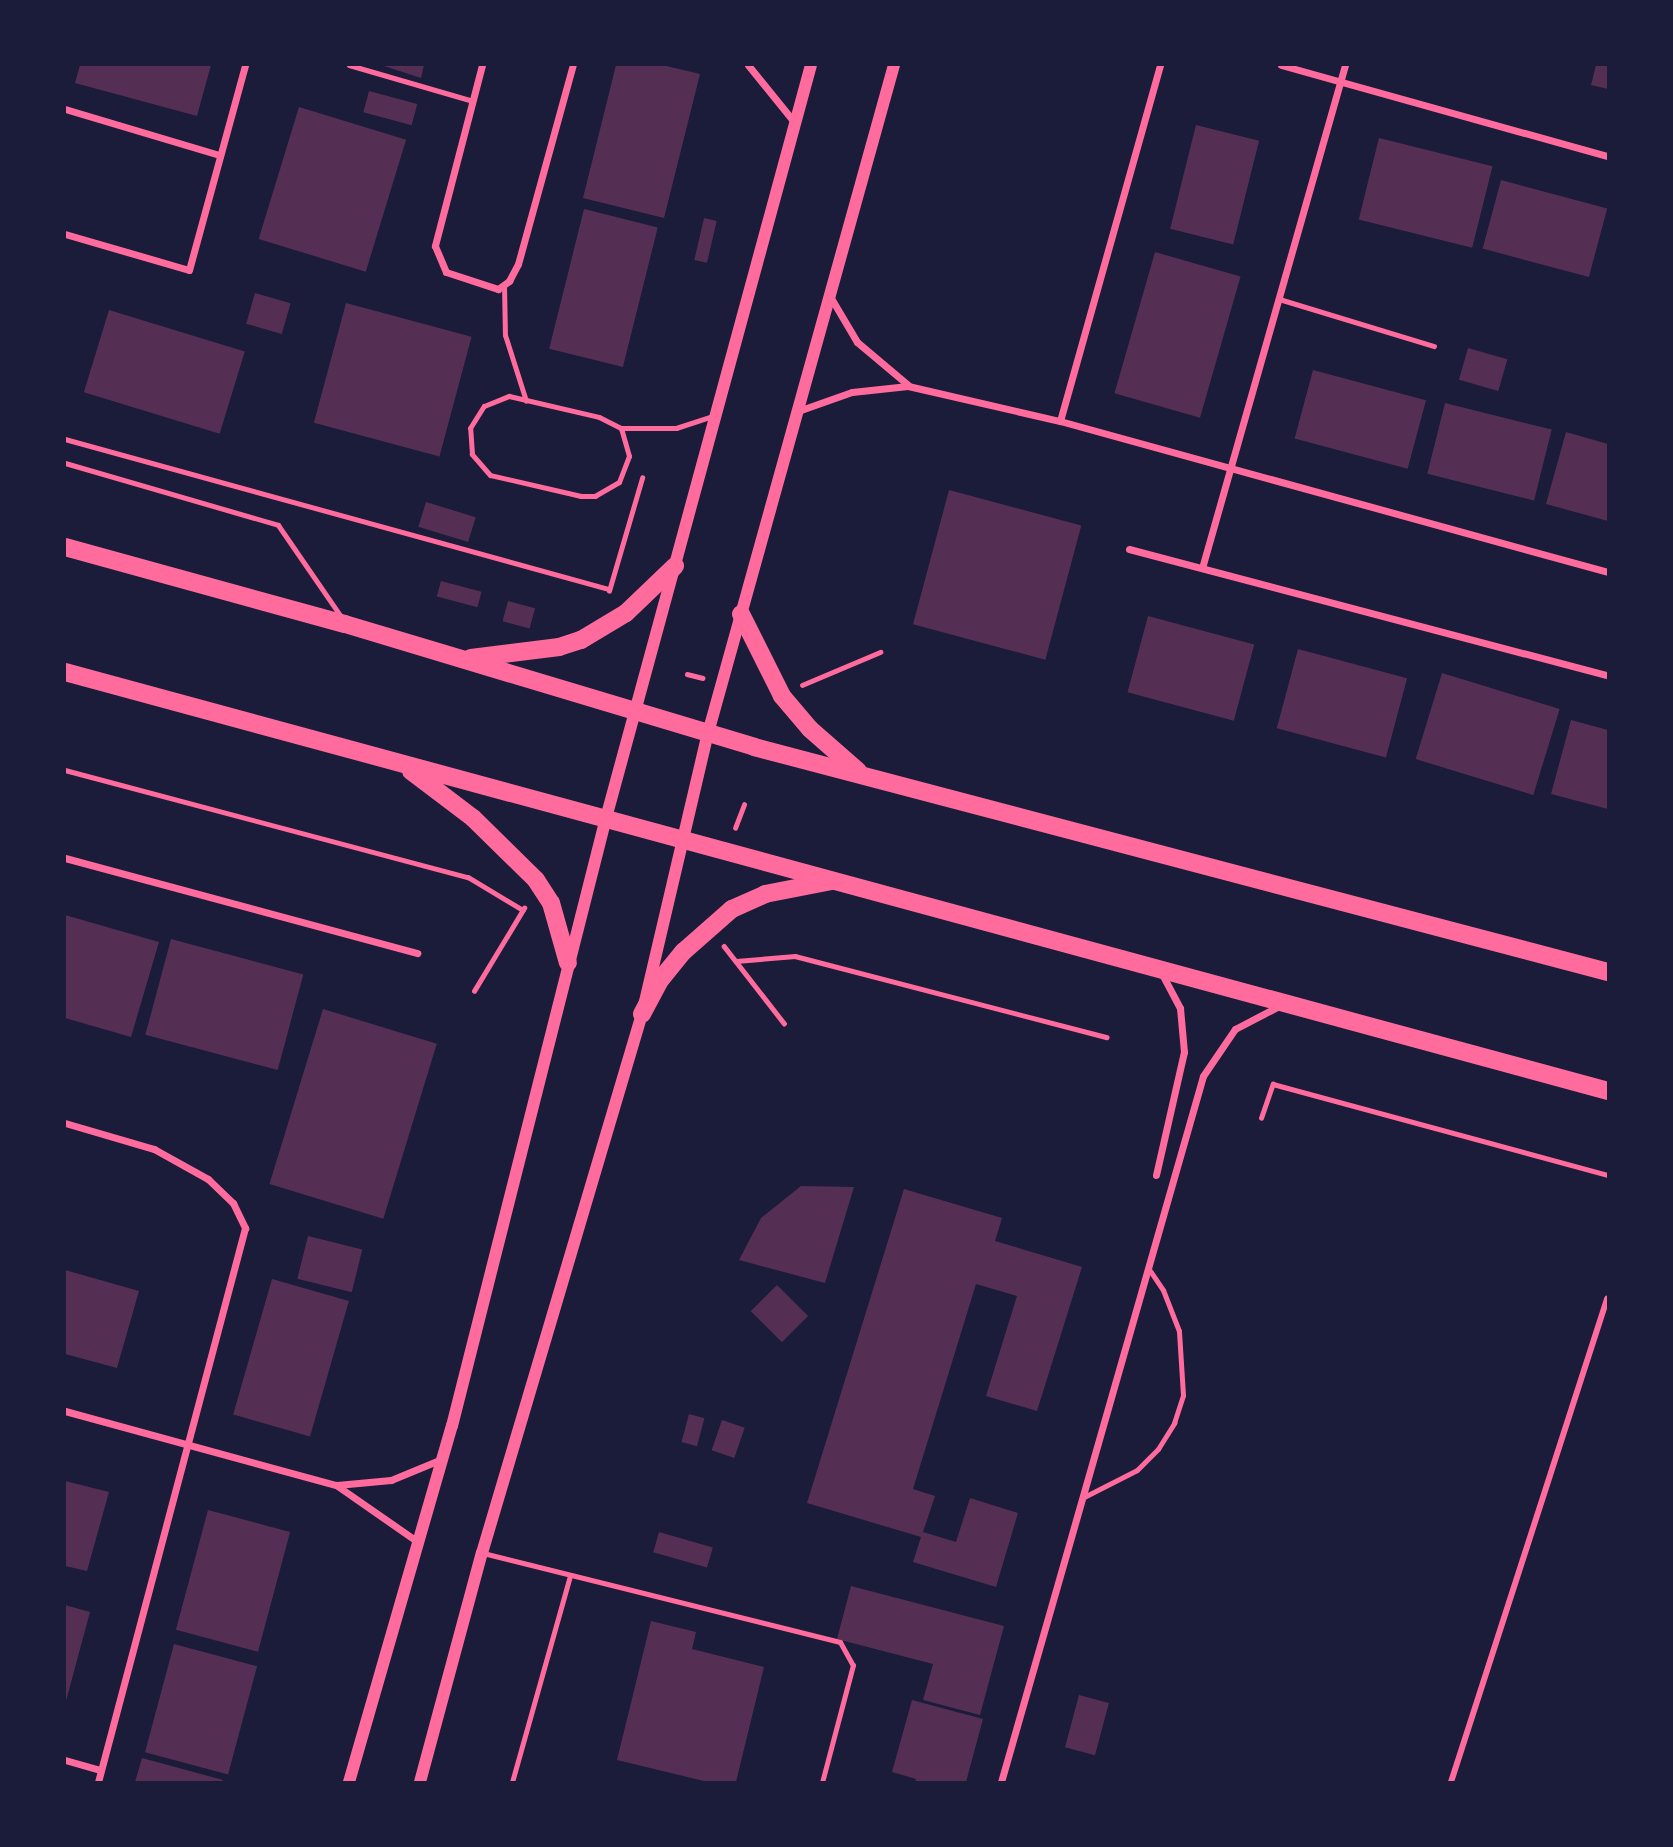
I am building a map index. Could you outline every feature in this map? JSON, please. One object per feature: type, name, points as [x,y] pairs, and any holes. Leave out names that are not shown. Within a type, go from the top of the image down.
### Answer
[{"type":"main road","points":[[65,547],[345,624],[635,713],[866,777],[1608,972]]},
{"type":"main road","points":[[464,659],[559,648],[581,640],[626,613],[675,566]]},
{"type":"main road","points":[[741,614],[782,696],[810,729],[866,777]]},
{"type":"main road","points":[[65,673],[685,838],[1608,1091]]},
{"type":"main road","points":[[403,764],[473,818],[536,880],[559,922],[568,963]]},
{"type":"main road","points":[[642,1014],[661,979],[683,952],[732,909],[765,894],[840,880]]},
{"type":"street","points":[[65,234],[189,270],[245,65]]},
{"type":"street","points":[[482,65],[436,256],[454,278],[498,289],[519,264],[573,65]]},
{"type":"street","points":[[748,65],[795,123]]},
{"type":"street","points":[[349,1782],[442,1459],[606,818],[811,65]]},
{"type":"street","points":[[420,1782],[482,1553],[642,1014],[708,733],[894,65]]},
{"type":"street","points":[[1060,421],[1160,65]]},
{"type":"street","points":[[1281,65],[1608,156]]},
{"type":"street","points":[[1202,568],[1345,65]]},
{"type":"street","points":[[65,109],[219,155]]},
{"type":"street","points":[[831,298],[862,348],[908,386]]},
{"type":"street","points":[[798,411],[852,392],[908,386],[1060,421],[1608,572]]},
{"type":"street","points":[[1129,549],[1608,676]]},
{"type":"street","points":[[65,858],[417,953]]},
{"type":"street","points":[[1156,1175],[1185,1041],[1180,1007],[1158,968]]},
{"type":"street","points":[[1000,1782],[1211,1059],[1243,1023],[1286,1004]]},
{"type":"street","points":[[65,1123],[154,1149],[208,1179],[233,1203],[245,1228],[98,1782]]},
{"type":"street","points":[[1451,1782],[1607,1299]]},
{"type":"street","points":[[65,1411],[337,1485],[418,1542]]},
{"type":"street","points":[[337,1485],[391,1480],[442,1459]]},
{"type":"street","points":[[65,1760],[101,1770]]},
{"type":"lane","points":[[349,65],[473,101]]},
{"type":"lane","points":[[504,285],[505,334],[526,401]]},
{"type":"lane","points":[[1279,299],[1434,346]]},
{"type":"lane","points":[[621,428],[629,456],[626,470],[619,482],[595,496],[490,475],[472,454],[468,441],[475,416],[496,399],[526,401],[599,417],[621,428],[676,428],[716,415]]},
{"type":"lane","points":[[65,463],[278,525],[345,624]]},
{"type":"lane","points":[[1084,1497],[1112,1486],[1144,1463],[1174,1423],[1183,1395],[1179,1331],[1163,1290],[1150,1271]]},
{"type":"lane","points":[[482,1553],[840,1642],[853,1665],[822,1782]]},
{"type":"lane","points":[[512,1782],[570,1576]]},
{"type":"path","points":[[65,439],[609,589],[645,470]]},
{"type":"path","points":[[791,689],[880,652]]},
{"type":"path","points":[[687,674],[705,679]]},
{"type":"path","points":[[65,770],[468,877],[523,910]]},
{"type":"path","points":[[735,828],[744,805]]},
{"type":"path","points":[[474,990],[523,910],[536,880]]},
{"type":"path","points":[[721,941],[784,1023]]},
{"type":"path","points":[[736,961],[795,956],[1107,1037]]},
{"type":"path","points":[[1261,1118],[1273,1084],[1608,1175]]},
{"type":"building","points":[[80,65],[211,65],[197,116],[75,83]]},
{"type":"building","points":[[381,65],[424,65],[421,78]]},
{"type":"building","points":[[616,65],[662,65],[700,74],[664,218],[583,198]]},
{"type":"building","points":[[1596,65],[1608,65],[1608,89],[1591,85]]},
{"type":"building","points":[[369,91],[417,104],[412,125],[363,112]]},
{"type":"building","points":[[299,107],[406,140],[366,272],[259,239]]},
{"type":"building","points":[[1196,125],[1259,141],[1233,245],[1170,229]]},
{"type":"building","points":[[1379,138],[1493,166],[1472,248],[1359,220]]},
{"type":"building","points":[[1501,180],[1607,208],[1589,277],[1483,249]]},
{"type":"building","points":[[584,209],[658,227],[623,367],[549,349]]},
{"type":"building","points":[[704,218],[717,221],[707,263],[694,260]]},
{"type":"building","points":[[1155,252],[1241,277],[1200,418],[1114,393]]},
{"type":"building","points":[[255,293],[291,303],[282,334],[246,324]]},
{"type":"building","points":[[346,303],[472,337],[439,456],[314,423]]},
{"type":"building","points":[[109,310],[245,352],[220,434],[84,392]]},
{"type":"building","points":[[1468,348],[1507,359],[1498,391],[1459,380]]},
{"type":"building","points":[[1313,370],[1426,400],[1408,469],[1295,439]]},
{"type":"building","points":[[1445,403],[1552,430],[1534,500],[1427,474]]},
{"type":"building","points":[[1566,432],[1608,444],[1608,521],[1546,504]]},
{"type":"building","points":[[949,490],[1081,525],[1045,660],[913,624]]},
{"type":"building","points":[[426,502],[476,517],[468,542],[418,527]]},
{"type":"building","points":[[441,581],[482,592],[477,607],[437,596]]},
{"type":"building","points":[[508,601],[535,608],[530,629],[503,621]]},
{"type":"building","points":[[1148,616],[1254,644],[1234,721],[1128,692]]},
{"type":"building","points":[[1298,649],[1407,678],[1386,757],[1277,728]]},
{"type":"building","points":[[1442,673],[1560,709],[1533,795],[1416,759]]},
{"type":"building","points":[[1571,720],[1608,730],[1608,809],[1551,794]]},
{"type":"building","points":[[65,915],[159,942],[131,1037],[65,1018]]},
{"type":"building","points":[[171,939],[303,974],[278,1070],[145,1035]]},
{"type":"building","points":[[323,1009],[437,1044],[383,1219],[269,1184]]},
{"type":"building","points":[[801,1186],[854,1187],[825,1283],[739,1260],[761,1218]]},
{"type":"building","points":[[904,1189],[1002,1218],[995,1241],[1082,1267],[1037,1411],[986,1396],[1017,1296],[976,1284],[913,1489],[935,1496],[923,1532],[956,1542],[970,1498],[1018,1513],[996,1587],[913,1562],[921,1537],[807,1503]]},
{"type":"building","points":[[308,1236],[362,1250],[352,1292],[297,1279]]},
{"type":"building","points":[[65,1270],[139,1291],[117,1368],[65,1354]]},
{"type":"building","points":[[272,1279],[349,1301],[310,1437],[233,1415]]},
{"type":"building","points":[[777,1285],[808,1316],[782,1342],[751,1311]]},
{"type":"building","points":[[689,1414],[704,1418],[697,1446],[681,1442]]},
{"type":"building","points":[[722,1420],[745,1428],[734,1458],[712,1450]]},
{"type":"building","points":[[65,1481],[109,1492],[87,1571],[65,1566]]},
{"type":"building","points":[[208,1510],[290,1532],[258,1652],[176,1630]]},
{"type":"building","points":[[659,1532],[713,1547],[707,1568],[653,1552]]},
{"type":"building","points":[[851,1586],[1004,1626],[980,1715],[923,1700],[933,1664],[837,1639]]},
{"type":"building","points":[[65,1605],[90,1612],[66,1701],[65,1700]]},
{"type":"building","points":[[651,1621],[696,1632],[692,1649],[764,1667],[736,1782],[708,1782],[617,1760]]},
{"type":"building","points":[[174,1644],[257,1666],[228,1774],[145,1752]]},
{"type":"building","points":[[1079,1695],[1109,1703],[1095,1755],[1065,1747]]},
{"type":"building","points":[[912,1700],[983,1719],[966,1782],[915,1782],[916,1779],[892,1772]]},
{"type":"building","points":[[142,1758],[223,1780],[135,1782]]}]
